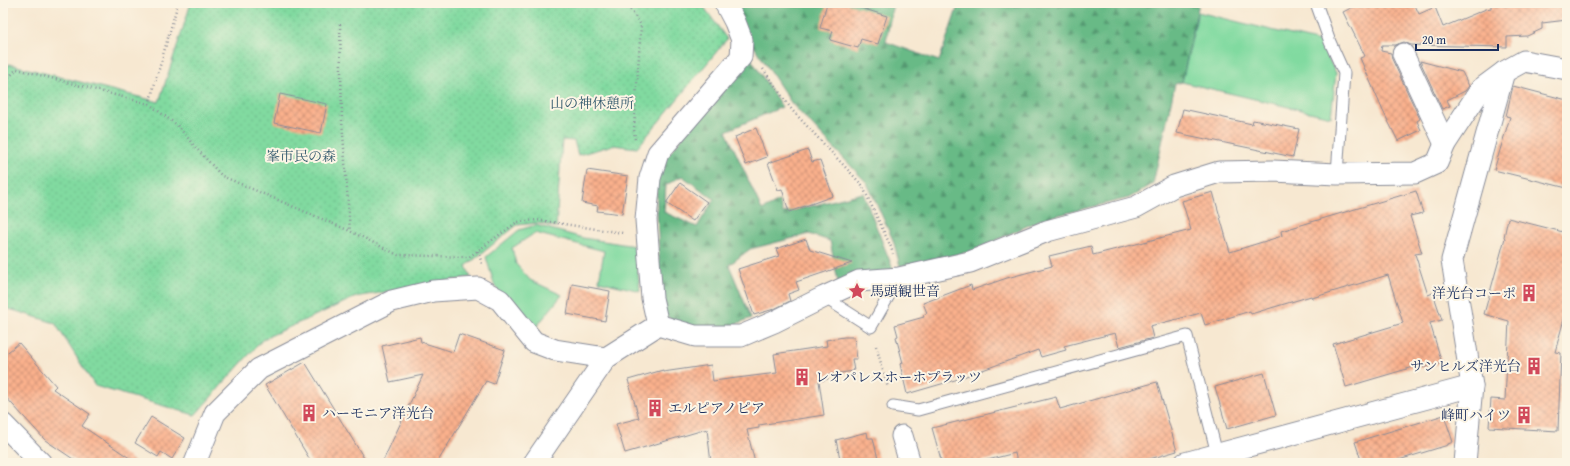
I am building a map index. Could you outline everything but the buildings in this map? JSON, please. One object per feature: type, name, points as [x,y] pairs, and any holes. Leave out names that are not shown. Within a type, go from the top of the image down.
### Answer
[{"type":"street","points":[[658,325],[652,298],[646,220],[650,178],[658,153],[741,57],[742,40],[725,3]]},
{"type":"street","points":[[1403,54],[1445,144]]},
{"type":"street","points":[[534,463],[606,358],[658,325],[694,336],[741,336],[774,322],[859,281],[899,278],[970,262],[1048,231],[1136,207],[1174,186],[1219,172],[1273,171],[1337,174],[1415,173],[1437,162],[1445,144],[1481,89],[1504,72],[1524,61],[1567,69]]},
{"type":"street","points":[[1465,463],[1472,386],[1452,260],[1504,72]]},
{"type":"street","points":[[195,463],[215,413],[260,369],[392,301],[433,292],[478,288],[500,300],[534,342],[555,350],[606,358]]},
{"type":"street","points":[[1186,463],[1472,386]]},
{"type":"street","points":[[3,424],[41,463]]},
{"type":"street","points":[[902,436],[910,463]]},
{"type":"lane","points":[[1316,3],[1330,42],[1344,73],[1337,174]]},
{"type":"lane","points":[[824,297],[871,327],[899,278]]},
{"type":"lane","points":[[894,406],[918,410],[1187,336],[1217,454]]},
{"type":"path","points":[[149,104],[178,3]]},
{"type":"path","points":[[626,3],[641,25],[634,128],[636,144]]},
{"type":"path","points":[[340,24],[342,120],[350,231]]},
{"type":"path","points":[[742,40],[792,110],[862,185],[891,247],[899,278]]},
{"type":"path","points":[[3,84],[17,69],[149,104],[177,125],[197,150],[222,176],[350,231],[398,255],[469,257],[517,222],[537,220],[647,237]]},
{"type":"path","points":[[871,327],[894,406]]},
{"type":"green space","name":"峯市民の森","points":[[191,3],[701,3],[727,39],[637,148],[613,145],[578,155],[574,141],[562,140],[556,227],[538,223],[517,225],[466,266],[471,277],[356,297],[263,339],[195,415],[95,386],[55,323],[3,307],[3,71],[9,64],[159,102]]},
{"type":"green space","points":[[730,3],[893,3],[886,42],[939,61],[959,3],[1199,3],[1182,82],[1175,84],[1153,184],[1129,198],[1042,219],[973,251],[900,266],[893,240],[867,183],[792,104],[745,33]]},
{"type":"green space","points":[[1198,12],[1320,42],[1336,73],[1331,117],[1182,82]]},
{"type":"green space","points":[[748,54],[782,107],[726,131],[762,210],[779,201],[783,213],[863,193],[893,269],[838,282],[830,241],[809,234],[750,249],[729,265],[751,318],[726,328],[679,325],[661,312],[656,181],[665,159]],"holes":[[[682,176],[714,199],[697,227],[664,212],[666,185]]]},
{"type":"green space","points":[[536,225],[583,238],[635,246],[640,291],[599,281],[604,251],[535,233],[512,248],[516,264],[530,280],[562,295],[533,331],[495,287],[486,257],[519,230]]},
{"type":"place","name":"馬頭観世音","points":[[857,291]]},
{"type":"place","name":"洋光台コーポ","points":[[1529,293]]},
{"type":"place","name":"サンヒルズ洋光台","points":[[1534,366]]},
{"type":"place","name":"レオパレスホーホプラッツ","points":[[802,377]]},
{"type":"place","name":"エルピアノピア","points":[[655,408]]},
{"type":"place","name":"ハーモニア洋光台","points":[[309,413]]},
{"type":"place","name":"峰町ハイツ","points":[[1524,415]]},
{"type":"park label","name":"山の神休憩所","points":[[592,103]]}]
